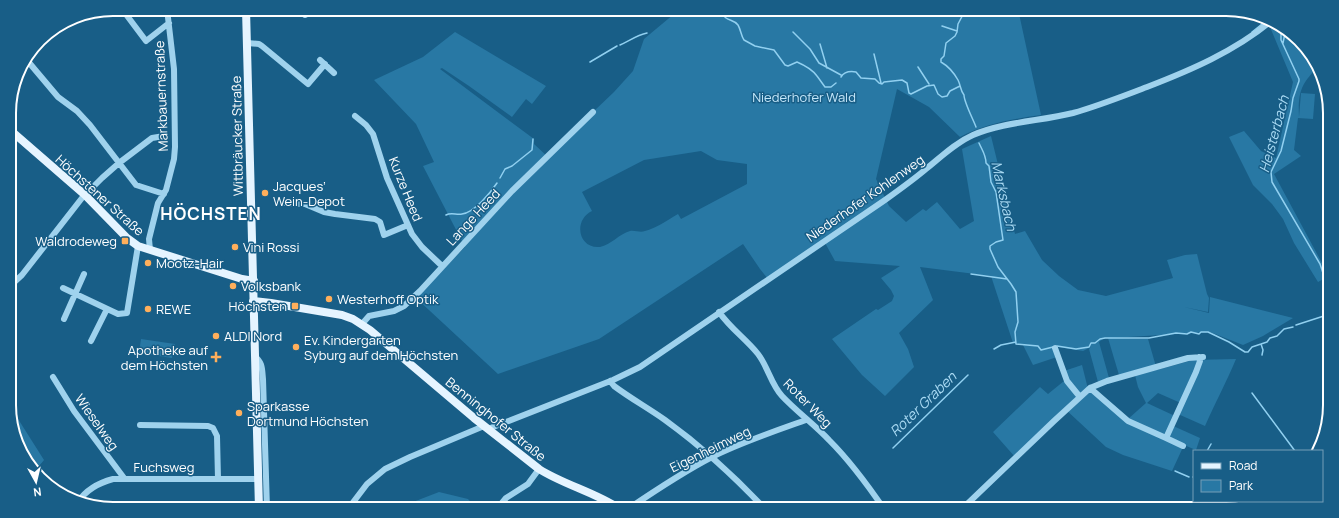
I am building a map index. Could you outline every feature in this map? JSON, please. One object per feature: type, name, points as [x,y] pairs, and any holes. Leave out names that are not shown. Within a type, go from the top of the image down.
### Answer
[{"type":"main road","name":"Wittbräucker Straße","points":[[246,16],[259,502]]},
{"type":"main road","name":"Höchstener Straße","points":[[16,135],[84,195],[127,238],[138,246],[242,279],[254,281]]},
{"type":"main road","name":"Benninghofer Straße","points":[[253,301],[332,312],[347,316],[362,324],[486,428],[539,469],[554,478],[600,497],[608,502]]},
{"type":"street","points":[[127,16],[146,41],[169,23]]},
{"type":"street","name":"Markbauernstraße","points":[[150,250],[149,239],[158,203],[166,190],[174,159],[176,140],[174,69],[168,16]]},
{"type":"street","name":"Niederhofer Kohlenweg","points":[[353,502],[367,484],[385,469],[410,457],[610,381],[640,367],[901,189],[951,148],[966,138],[984,131],[1073,113],[1124,96],[1184,72],[1224,53],[1248,39],[1266,25]]},
{"type":"street","points":[[247,43],[259,44],[262,46],[308,84],[322,62],[334,73]]},
{"type":"street","points":[[30,63],[58,97],[77,111],[90,125],[136,185],[164,194]]},
{"type":"street","name":"Lange Heed","points":[[362,324],[369,316],[394,311],[404,306],[512,191],[593,112]]},
{"type":"street","name":"Kurze Heed","points":[[355,116],[366,125],[373,134],[387,178],[412,234],[422,247],[442,266]]},
{"type":"street","points":[[16,280],[22,275],[84,195],[119,163],[152,138],[164,136]]},
{"type":"street","points":[[286,203],[305,204],[324,212],[375,219],[380,222],[384,235],[408,225]]},
{"type":"street","points":[[63,288],[118,314],[127,313],[138,246]]},
{"type":"street","points":[[64,319],[84,274]]},
{"type":"street","points":[[91,341],[106,309]]},
{"type":"street","name":"Roter Weg","points":[[719,312],[732,330],[758,355],[781,395],[806,420],[829,439],[866,481],[880,502]]},
{"type":"street","points":[[1056,348],[1067,381],[1080,397]]},
{"type":"street","name":"Wittbräucker Straße","points":[[255,357],[261,364],[263,380],[267,502]]},
{"type":"street","points":[[969,502],[1090,388],[1107,381],[1188,358],[1201,357],[1196,372],[1166,438]]},
{"type":"street","name":"Wieselweg","points":[[53,377],[74,411],[124,478]]},
{"type":"street","points":[[610,381],[614,386],[664,419],[712,457],[747,489],[759,502]]},
{"type":"street","points":[[1090,388],[1128,421],[1183,446]]},
{"type":"street","name":"Eigenheimweg","points":[[638,502],[670,480],[712,457],[755,438],[806,420]]},
{"type":"street","points":[[140,425],[208,426],[213,428],[217,436],[218,478]]},
{"type":"street","points":[[503,502],[506,498],[528,484],[539,469]]},
{"type":"street","name":"Fuchsweg","points":[[82,497],[96,485],[112,479],[258,479]]},
{"type":"green space","name":"Niederhofer Wald","points":[[672,16],[1020,16],[1041,115],[999,123],[969,132],[960,137],[929,107],[897,89],[876,179],[889,206],[906,222],[923,209],[926,211],[937,202],[960,229],[974,221],[962,149],[991,136],[1015,234],[1025,231],[1042,260],[1059,276],[1078,290],[1106,296],[1173,278],[1167,260],[1185,255],[1197,254],[1209,298],[1208,312],[1184,307],[1209,313],[1210,297],[1293,318],[1263,336],[1243,345],[1210,332],[1112,338],[1148,339],[1157,370],[1193,360],[1236,359],[1205,426],[1178,414],[1183,404],[1158,393],[1147,403],[1175,416],[1171,425],[1200,438],[1196,450],[1184,445],[1172,471],[1123,455],[1106,447],[1064,408],[1015,457],[993,432],[1040,387],[1048,394],[1064,381],[1064,371],[1082,365],[1089,393],[1094,393],[1128,419],[1146,403],[1138,387],[1134,371],[1119,375],[1108,338],[1099,342],[1109,378],[1098,382],[1089,349],[1091,347],[1083,351],[1058,347],[1057,357],[1033,365],[1023,345],[1013,343],[991,276],[920,267],[933,300],[899,333],[908,349],[914,367],[885,396],[862,375],[832,339],[876,309],[878,310],[892,301],[894,296],[881,278],[900,266],[835,261],[824,241],[768,279],[743,244],[599,339],[498,374],[416,298],[465,247],[423,166],[434,162],[416,124],[374,80],[423,57],[455,32],[546,86],[532,104],[526,99],[512,117],[442,68],[440,69],[534,139],[534,144],[549,158],[633,71],[644,39]],"holes":[[[701,151],[717,160],[747,164],[747,184],[681,219],[678,214],[649,230],[643,232],[626,232],[608,244],[600,247],[593,246],[583,239],[580,227],[586,215],[592,211],[582,192],[644,160]]]},
{"type":"green space","points":[[1270,27],[1280,32],[1295,44],[1314,72],[1303,85],[1301,91],[1299,102],[1299,117],[1301,93],[1315,94],[1313,119],[1298,118],[1294,150],[1301,156],[1274,174],[1323,265],[1323,279],[1318,282],[1294,243],[1283,219],[1272,204],[1253,185],[1229,137],[1244,131],[1261,151],[1276,158],[1293,82]]},
{"type":"green space","points":[[141,339],[175,344],[172,358],[139,353]]},
{"type":"green space","points":[[17,417],[44,460],[42,462],[34,462],[32,459],[21,436]]},
{"type":"green space","points":[[439,492],[468,499],[471,502],[413,502]]},
{"type":"waterway","name":"Marksbach","points":[[724,16],[738,25],[744,40],[755,46],[774,50],[785,65],[788,66],[797,62],[805,66],[815,74],[825,87],[831,87],[836,83]]},
{"type":"waterway","points":[[962,16],[958,24],[955,36],[946,43],[944,56],[941,59],[941,62],[951,70],[958,80],[976,127]]},
{"type":"waterway","points":[[1252,32],[1263,23]]},
{"type":"waterway","points":[[942,26],[957,31]]},
{"type":"waterway","points":[[793,32],[810,49],[819,63],[841,75]]},
{"type":"waterway","name":"Lange Heed","points":[[620,45],[647,33]]},
{"type":"waterway","name":"Heisterbach","points":[[1281,33],[1281,40],[1299,81],[1293,98],[1281,151],[1271,172],[1272,182],[1320,264],[1323,273]]},
{"type":"waterway","name":"Heisterbach","points":[[1283,43],[1284,36]]},
{"type":"waterway","points":[[820,44],[827,68]]},
{"type":"waterway","name":"Lange Heed","points":[[590,62],[617,46]]},
{"type":"waterway","points":[[874,54],[881,83]]},
{"type":"waterway","points":[[918,67],[929,84]]},
{"type":"waterway","name":"Marksbach","points":[[841,77],[845,73],[856,72],[861,78],[875,79],[882,84],[884,82],[902,80],[907,83],[909,93],[911,94],[927,86],[934,85],[938,94],[942,97],[947,96],[950,91],[960,86]]},
{"type":"waterway","name":"Lange Heed","points":[[500,178],[505,169],[512,166],[532,150],[533,139]]},
{"type":"waterway","name":"Marksbach","points":[[979,143],[985,155],[986,163],[989,166],[991,182],[996,192],[1003,240],[990,246],[990,249],[998,267],[1016,292],[1018,322],[1015,332],[1016,344],[1038,346],[1041,350],[1053,347]]},
{"type":"waterway","name":"Lange Heed","points":[[446,215],[462,214],[472,210],[497,183]]},
{"type":"waterway","points":[[971,274],[1007,279]]},
{"type":"waterway","name":"Marksbach","points":[[1296,325],[1323,316]]},
{"type":"waterway","name":"Marksbach","points":[[1057,346],[1076,349],[1089,347],[1091,343],[1095,343],[1100,339],[1105,338],[1149,338],[1176,333],[1187,334],[1191,332],[1199,334],[1201,332],[1208,332],[1245,352],[1248,352],[1252,347],[1267,342],[1270,338],[1277,336],[1284,329],[1293,327]]},
{"type":"waterway","name":"Roter Graben","points":[[994,349],[1001,345],[1016,342]]},
{"type":"waterway","points":[[1261,344],[1263,350],[1262,355]]},
{"type":"waterway","name":"Roter Graben","points":[[893,448],[968,375]]},
{"type":"waterway","points":[[1252,393],[1294,450]]},
{"type":"waterway","points":[[1208,450],[1211,444]]},
{"type":"waterway","points":[[1175,471],[1189,477]]},
{"type":"place","name":"Jacques’ Wein-Depot","points":[[265,193]]},
{"type":"place","name":"Waldrodeweg","points":[[125,241]]},
{"type":"place","name":"Vini Rossi","points":[[235,247]]},
{"type":"place","name":"Mootz-Hair","points":[[148,263]]},
{"type":"place","name":"Volksbank","points":[[233,286]]},
{"type":"place","name":"Westerhoff Optik","points":[[329,299]]},
{"type":"place","name":"Höchsten","points":[[295,306]]},
{"type":"place","name":"REWE","points":[[148,309]]},
{"type":"place","name":"ALDI Nord","points":[[216,336]]},
{"type":"place","name":"Ev. Kindergarten Syburg auf dem Höchsten","points":[[296,347]]},
{"type":"place","name":"Apotheke auf dem Höchsten","points":[[216,357]]},
{"type":"place","name":"Sparkasse Dortmund Höchsten","points":[[239,413]]},
{"type":"district","name":"HÖCHSTEN","points":[[211,214]]}]
